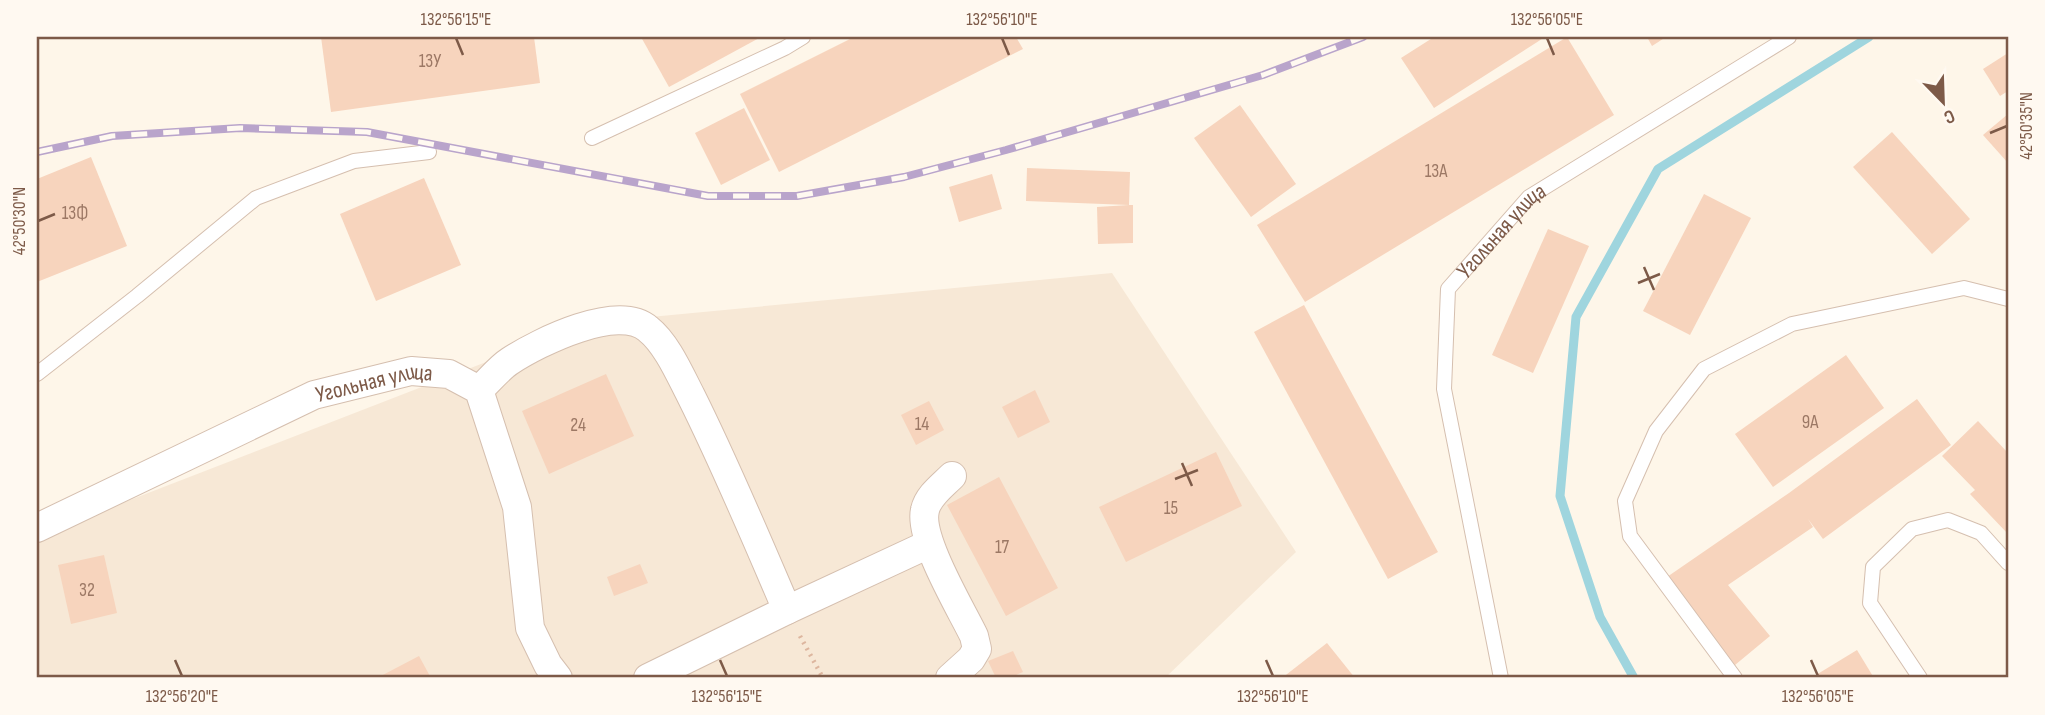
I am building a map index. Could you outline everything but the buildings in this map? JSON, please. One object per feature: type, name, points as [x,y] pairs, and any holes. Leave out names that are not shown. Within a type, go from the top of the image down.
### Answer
[{"type":"street","points":[[558,678],[530,628],[517,507],[479,390],[508,362],[554,338],[591,324],[626,318],[648,328],[671,358],[720,456],[787,610]]},
{"type":"street","name":"Угольная улица","points":[[37,528],[314,395],[411,371],[449,374],[479,390]]},
{"type":"street","points":[[950,678],[971,659],[977,649],[974,636],[929,544],[924,512],[935,492],[952,476]]},
{"type":"street","points":[[648,678],[929,544]]},
{"type":"lane","points":[[592,138],[785,48],[803,37]]},
{"type":"lane","name":"Угольная улица","points":[[1501,678],[1444,389],[1448,289],[1529,197],[1789,37]]},
{"type":"lane","points":[[37,374],[256,198],[354,161],[429,152]]},
{"type":"lane","points":[[1735,678],[1630,536],[1625,501],[1656,431],[1704,369],[1792,324],[1964,288],[2008,299]]},
{"type":"lane","points":[[1920,678],[1870,603],[1873,567],[1912,529],[1948,520],[1981,533],[2008,563]]},
{"type":"path","points":[[787,610],[823,678]]},
{"type":"shaded area","points":[[1112,273],[1296,552],[1165,678],[37,678],[37,536],[587,323]]},
{"type":"waterway","points":[[1634,678],[1600,617],[1560,496],[1576,317],[1658,169],[1869,37]]},
{"type":"railway","points":[[37,152],[112,136],[240,128],[367,132],[708,196],[797,196],[904,177],[1006,150],[1263,75],[1363,37]]}]
